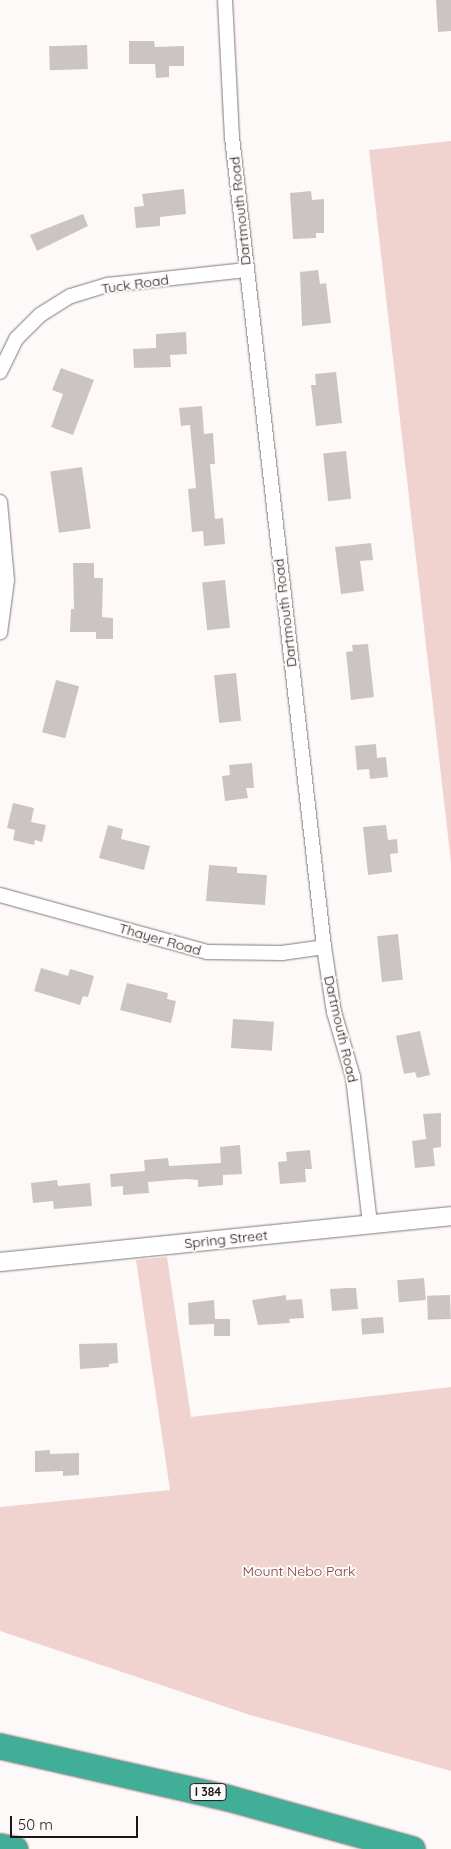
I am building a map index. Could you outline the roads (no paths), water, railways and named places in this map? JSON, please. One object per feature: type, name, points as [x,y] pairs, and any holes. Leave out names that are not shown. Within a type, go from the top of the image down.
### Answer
[{"type":"highway","name":"I 384","points":[[0,1746],[225,1796],[412,1849]]},
{"type":"highway","points":[[0,1846],[15,1849]]},
{"type":"street","name":"Dartmouth Road","points":[[225,0],[230,112],[246,270],[324,947],[334,1012],[353,1077],[370,1223]]},
{"type":"street","name":"Tuck Road","points":[[0,372],[16,339],[40,315],[71,296],[108,285],[246,270]]},
{"type":"street","points":[[0,502],[7,580],[0,633]]},
{"type":"street","name":"Thayer Road","points":[[0,895],[207,952],[282,953],[324,947]]},
{"type":"street","name":"Spring Street","points":[[0,1262],[451,1216]]},
{"type":"park label","name":"Mount Nebo Park","points":[[299,1571]]}]
